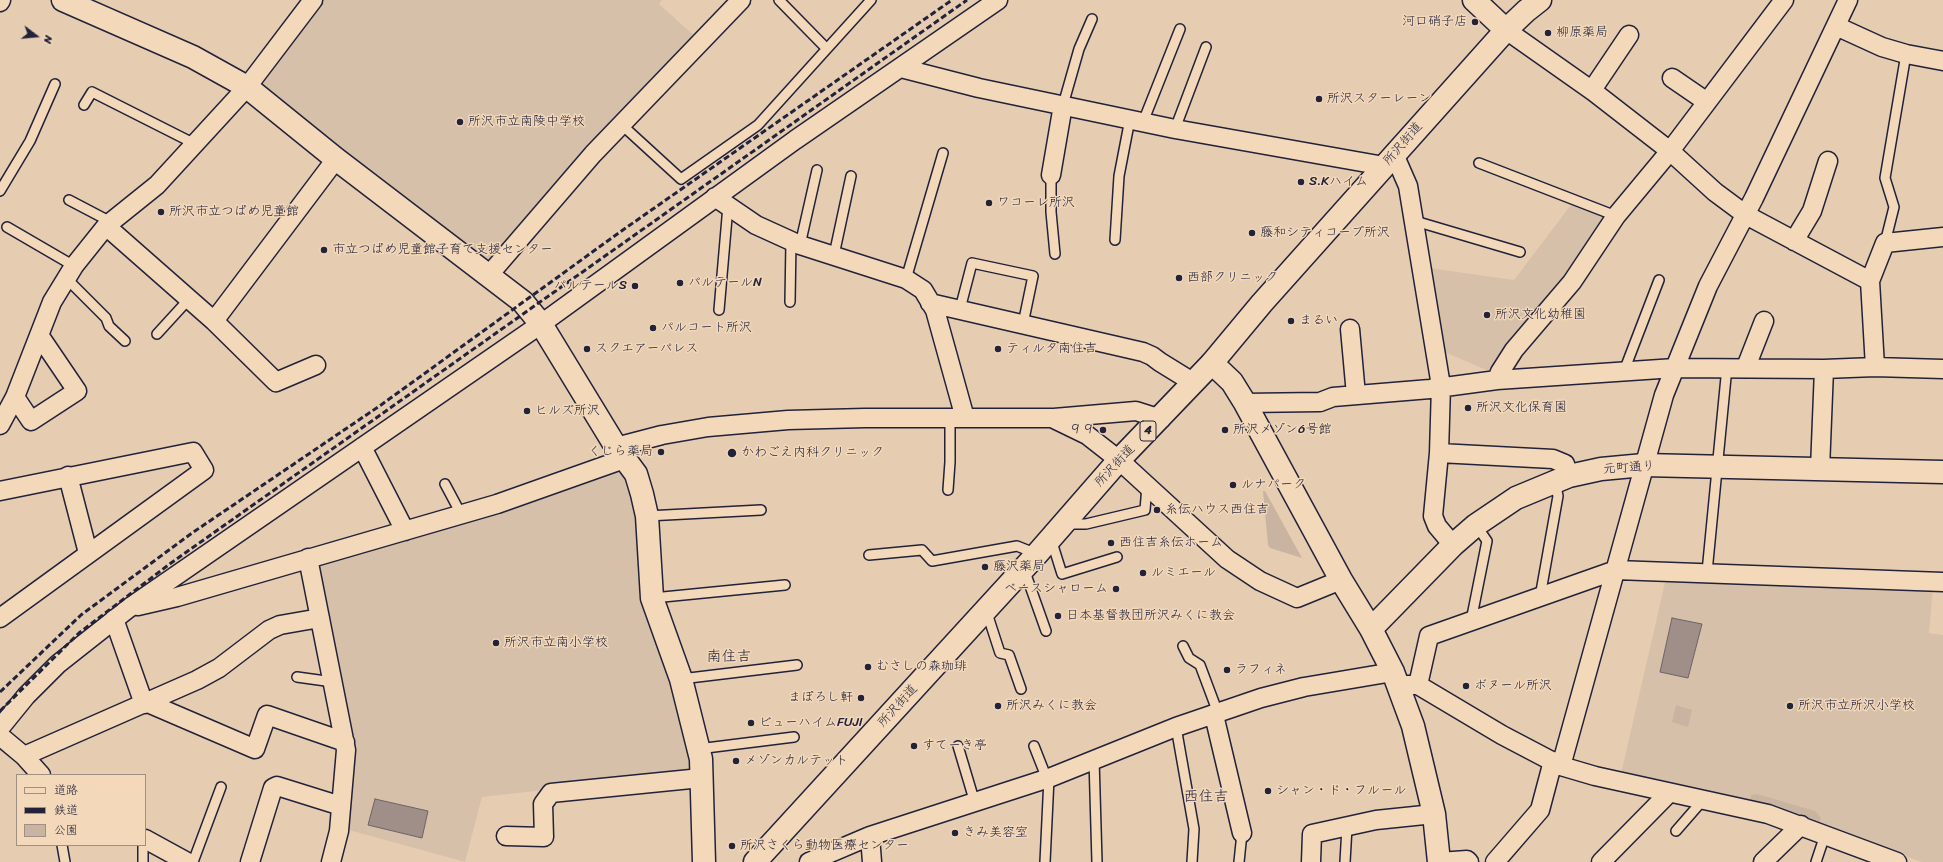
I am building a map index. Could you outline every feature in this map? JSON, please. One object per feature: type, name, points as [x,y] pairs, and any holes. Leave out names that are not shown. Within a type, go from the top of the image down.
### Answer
[{"type":"street","points":[[63,0],[193,57],[247,87],[336,159],[523,302],[541,324],[620,453],[636,474],[647,516],[652,598],[681,678],[698,749],[701,778],[704,862]]},
{"type":"street","points":[[0,425],[15,397],[52,302],[70,272],[108,224],[157,186],[247,87],[313,0]]},
{"type":"street","points":[[488,276],[593,154],[741,0]]},
{"type":"street","points":[[0,728],[26,696],[58,664],[129,608],[541,324],[722,202],[900,68],[998,0]]},
{"type":"street","points":[[1474,0],[1506,30],[1592,90],[1670,151],[1715,192],[1746,215],[1870,281]]},
{"type":"street","name":"所沢街道","points":[[755,862],[1044,546],[1119,460],[1194,383],[1262,303],[1506,30],[1526,10],[1540,0]]},
{"type":"street","points":[[1497,380],[1500,372],[1514,350],[1572,282],[1616,216],[1670,151],[1784,0]]},
{"type":"street","points":[[1495,862],[1540,810],[1557,764],[1616,570],[1664,395],[1708,286],[1746,215],[1848,0]]},
{"type":"street","points":[[1836,26],[1882,47],[1906,54],[1943,61]]},
{"type":"street","points":[[1592,90],[1629,35]]},
{"type":"street","points":[[900,68],[978,88],[1176,129],[1389,160],[1408,186],[1415,221],[1441,386],[1439,453],[1433,516],[1437,526],[1453,545]]},
{"type":"street","points":[[1672,78],[1707,102]]},
{"type":"street","points":[[1051,175],[1063,105]]},
{"type":"street","points":[[214,320],[336,159]]},
{"type":"street","points":[[1794,241],[1812,211],[1828,161]]},
{"type":"street","points":[[722,202],[756,225],[796,243],[906,279],[923,290],[935,310],[957,418]]},
{"type":"street","points":[[108,224],[189,299],[214,320],[276,382],[316,365]]},
{"type":"street","points":[[1875,367],[1870,281],[1885,243],[1943,237]]},
{"type":"street","points":[[930,303],[1143,352],[1152,356],[1194,383]]},
{"type":"street","points":[[1746,367],[1764,321]]},
{"type":"street","points":[[1350,329],[1356,395]]},
{"type":"street","points":[[15,397],[31,421],[77,391],[39,334]]},
{"type":"street","points":[[1212,363],[1232,382],[1245,403],[1341,580],[1403,681],[1434,814],[1439,862],[1467,860],[1469,862]]},
{"type":"street","points":[[1245,403],[1320,402],[1333,396],[1356,395],[1497,380],[1675,368],[1746,367],[1824,369],[1875,367],[1943,369]]},
{"type":"street","points":[[1820,469],[1824,369]]},
{"type":"street","points":[[129,608],[177,597],[497,504],[662,435],[708,427],[780,421],[865,418],[1054,418],[1136,411],[1161,418]]},
{"type":"street","points":[[1054,418],[1087,435],[1119,460],[1227,559],[1260,581],[1297,598],[1341,580]]},
{"type":"street","points":[[362,447],[405,531]]},
{"type":"street","points":[[0,491],[68,476],[193,452],[204,470],[0,618]]},
{"type":"street","points":[[1439,453],[1553,459],[1565,464],[1562,478]]},
{"type":"street","name":"元町通り","points":[[1371,629],[1453,545],[1476,525],[1516,498],[1562,478],[1629,466],[1644,465],[1943,472]]},
{"type":"street","points":[[68,476],[88,553]]},
{"type":"street","points":[[308,558],[346,750],[339,831],[331,862]]},
{"type":"street","points":[[1403,681],[1428,636],[1616,570],[1707,572],[1943,582]]},
{"type":"street","points":[[24,756],[197,680],[219,668],[269,630],[280,624],[320,618]]},
{"type":"street","points":[[114,619],[146,703],[255,749],[267,715],[345,742]]},
{"type":"street","points":[[809,862],[870,836],[1048,778],[1176,727],[1261,698],[1304,687],[1403,681],[1557,764],[1595,776],[1768,814],[1801,825],[1894,861]]},
{"type":"street","points":[[1216,714],[1242,833]]},
{"type":"street","points":[[0,736],[24,756],[41,774]]},
{"type":"street","points":[[506,836],[544,837],[543,804],[551,793],[701,778]]},
{"type":"street","points":[[250,862],[273,788],[277,786],[341,806]]},
{"type":"street","points":[[1606,861],[1668,793]]},
{"type":"street","points":[[1311,862],[1312,834],[1376,820],[1434,814]]},
{"type":"street","points":[[1763,862],[1801,825]]},
{"type":"street","points":[[870,836],[872,862]]},
{"type":"street","points":[[146,840],[187,862]]},
{"type":"lane","points":[[779,0],[826,48]]},
{"type":"lane","points":[[622,125],[681,179],[758,125],[871,0]]},
{"type":"lane","points":[[1063,105],[1079,49],[1092,19]]},
{"type":"lane","points":[[1115,240],[1119,176],[1137,120],[1180,29]]},
{"type":"lane","points":[[1176,129],[1206,47]]},
{"type":"lane","points":[[1885,243],[1894,207],[1884,178],[1906,54]]},
{"type":"lane","points":[[0,192],[30,141],[55,84]]},
{"type":"lane","points":[[84,105],[92,92],[195,144]]},
{"type":"lane","points":[[906,279],[943,153]]},
{"type":"lane","points":[[1479,163],[1616,216]]},
{"type":"lane","points":[[790,302],[796,243],[817,170]]},
{"type":"lane","points":[[1051,175],[1051,212],[1055,254]]},
{"type":"lane","points":[[834,255],[851,176]]},
{"type":"lane","points":[[69,200],[108,224]]},
{"type":"lane","points":[[719,310],[722,202]]},
{"type":"lane","points":[[1415,221],[1520,252]]},
{"type":"lane","points":[[7,227],[70,272],[106,318],[109,326],[125,341]]},
{"type":"lane","points":[[960,309],[972,263],[1032,276],[1023,324]]},
{"type":"lane","points":[[1624,371],[1660,280]]},
{"type":"lane","points":[[157,334],[189,299]]},
{"type":"lane","points":[[1707,572],[1714,496],[1719,467],[1727,367]]},
{"type":"lane","points":[[948,490],[950,462],[957,418]]},
{"type":"lane","points":[[1540,597],[1562,478]]},
{"type":"lane","points":[[445,484],[461,514]]},
{"type":"lane","points":[[869,555],[922,550],[932,561],[1017,546],[1044,546],[1086,524],[1145,510],[1147,486]]},
{"type":"lane","points":[[647,516],[761,510]]},
{"type":"lane","points":[[1471,621],[1487,541],[1476,525]]},
{"type":"lane","points":[[1044,546],[1062,574],[1117,557]]},
{"type":"lane","points":[[1044,546],[1046,631]]},
{"type":"lane","points":[[652,598],[785,585]]},
{"type":"lane","points":[[986,610],[1000,653],[1009,655],[1021,689]]},
{"type":"lane","points":[[1183,646],[1189,658],[1200,665],[1216,714]]},
{"type":"lane","points":[[681,678],[797,665]]},
{"type":"lane","points":[[297,677],[333,682]]},
{"type":"lane","points":[[1176,727],[1194,829],[1192,862]]},
{"type":"lane","points":[[698,749],[794,737]]},
{"type":"lane","points":[[958,746],[975,803]]},
{"type":"lane","points":[[1034,746],[1048,778],[1045,862]]},
{"type":"lane","points":[[1094,759],[1097,862]]},
{"type":"lane","points":[[193,862],[221,787]]},
{"type":"lane","points":[[1676,831],[1703,800]]},
{"type":"lane","points":[[1345,862],[1347,827]]},
{"type":"lane","points":[[1239,862],[1242,833]]},
{"type":"lane","points":[[1816,862],[1826,835]]},
{"type":"lane","points":[[62,846],[65,862]]},
{"type":"lane","points":[[143,846],[143,862]]},
{"type":"shaded area","name":"所沢市立南陵中学校","points":[[321,0],[662,0],[659,4],[699,40],[489,268],[258,87]]},
{"type":"shaded area","name":"所沢文化幼稚園","points":[[1573,202],[1608,214],[1496,374],[1442,351],[1429,268],[1514,280]]},
{"type":"shaded area","name":"所沢市立南小学校","points":[[616,472],[626,476],[631,482],[691,749],[691,769],[688,774],[482,797],[465,862],[349,830],[355,741],[317,577],[320,566],[326,560]]},
{"type":"shaded area","name":"所沢市立所沢小学校","points":[[1666,578],[1933,588],[1929,633],[1943,635],[1943,862],[1922,862],[1866,842],[1620,778]]},
{"type":"shaded area","points":[[1672,618],[1702,624],[1688,678],[1660,672]]},
{"type":"shaded area","points":[[375,799],[428,811],[422,838],[368,825]]},
{"type":"green space","points":[[1263,491],[1265,491],[1302,558],[1270,548],[1268,545]]},
{"type":"green space","points":[[1676,705],[1692,710],[1688,727],[1672,722]]},
{"type":"green space","points":[[1757,794],[1815,811],[1821,818],[1819,823],[1811,823],[1750,802],[1751,795]]},
{"type":"railway","points":[[0,692],[81,615],[192,533],[381,405],[620,232],[952,0]]},
{"type":"railway","points":[[0,711],[79,633],[171,563],[967,0]]},
{"type":"place","name":"河口硝子店","points":[[1475,22]]},
{"type":"place","name":"柳原薬局","points":[[1548,33]]},
{"type":"place","name":"所沢スターレーン","points":[[1319,99]]},
{"type":"place","name":"所沢市立南陵中学校","points":[[460,122]]},
{"type":"place","name":"S.Kハイム","points":[[1301,182]]},
{"type":"place","name":"ワコーレ所沢","points":[[989,203]]},
{"type":"place","name":"所沢市立つばめ児童館","points":[[161,212]]},
{"type":"place","name":"藤和シティコープ所沢","points":[[1252,233]]},
{"type":"place","name":"市立つばめ児童館子育て支援センター","points":[[324,250]]},
{"type":"place","name":"西部クリニック","points":[[1179,278]]},
{"type":"place","name":"パルテールN","points":[[680,283]]},
{"type":"place","name":"パルテールS","points":[[635,286]]},
{"type":"place","name":"所沢文化幼稚園","points":[[1487,315]]},
{"type":"place","name":"まるい","points":[[1291,321]]},
{"type":"place","name":"パルコート所沢","points":[[653,328]]},
{"type":"place","name":"スクエアーパレス","points":[[587,349]]},
{"type":"place","name":"ティルタ南住吉","points":[[998,349]]},
{"type":"place","name":"所沢文化保育園","points":[[1468,408]]},
{"type":"place","name":"ヒルズ所沢","points":[[527,411]]},
{"type":"place","name":"９９","points":[[1103,430]]},
{"type":"place","name":"所沢メゾン6号館","points":[[1225,430]]},
{"type":"place","name":"くじら薬局","points":[[661,452]]},
{"type":"place","name":"かわごえ内科クリニック","points":[[732,453]]},
{"type":"place","name":"ルナパーク","points":[[1233,485]]},
{"type":"place","name":"糸伝ハウス西住吉","points":[[1157,510]]},
{"type":"place","name":"西住吉糸伝ホーム","points":[[1111,543]]},
{"type":"place","name":"藤沢薬局","points":[[985,567]]},
{"type":"place","name":"ルミエール","points":[[1143,573]]},
{"type":"place","name":"ベースシャローム","points":[[1116,589]]},
{"type":"place","name":"日本基督教団所沢みくに教会","points":[[1058,616]]},
{"type":"place","name":"所沢市立南小学校","points":[[496,643]]},
{"type":"place","name":"むさしの森珈琲","points":[[868,667]]},
{"type":"place","name":"ラフィネ","points":[[1227,670]]},
{"type":"place","name":"ボヌール所沢","points":[[1466,686]]},
{"type":"place","name":"まぼろし軒","points":[[861,698]]},
{"type":"place","name":"所沢みくに教会","points":[[998,706]]},
{"type":"place","name":"所沢市立所沢小学校","points":[[1790,706]]},
{"type":"place","name":"ビューハイムFUJI","points":[[751,723]]},
{"type":"place","name":"すてーき亭","points":[[914,746]]},
{"type":"place","name":"メゾンカルテット","points":[[736,761]]},
{"type":"place","name":"シャン・ド・フルール","points":[[1268,791]]},
{"type":"place","name":"きみ美容室","points":[[955,833]]},
{"type":"place","name":"所沢さくら動物医療センター","points":[[732,846]]},
{"type":"district","name":"南住吉","points":[[729,657]]},
{"type":"district","name":"西住吉","points":[[1206,797]]}]
